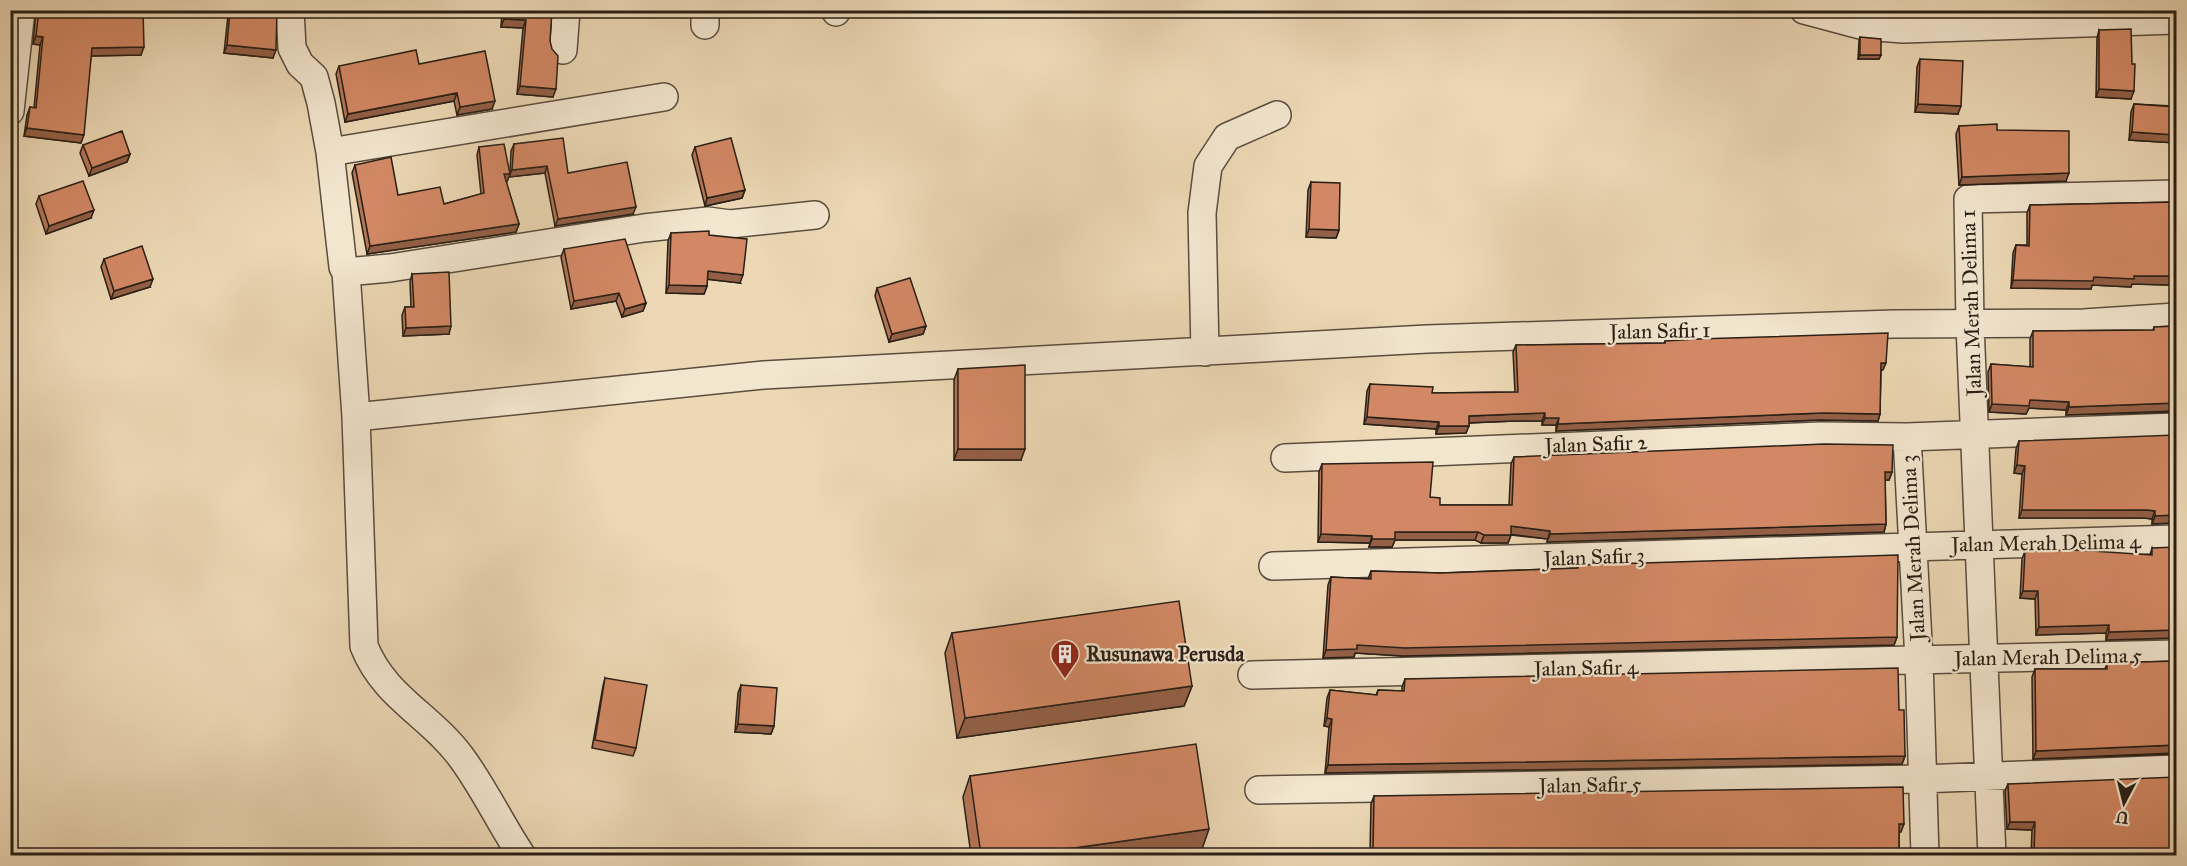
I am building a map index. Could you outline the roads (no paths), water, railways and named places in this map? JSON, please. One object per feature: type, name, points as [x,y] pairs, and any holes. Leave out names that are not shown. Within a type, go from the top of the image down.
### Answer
[{"type":"street","points":[[10,111],[21,10]]},
{"type":"street","points":[[563,50],[566,10]]},
{"type":"street","points":[[1804,10],[1864,26],[1902,20],[2082,16],[2176,20]]},
{"type":"street","points":[[285,11],[292,48],[300,64],[314,77],[330,152],[343,267],[346,272],[363,535],[364,646],[372,667],[390,689],[460,755],[522,855]]},
{"type":"street","points":[[330,152],[664,97]]},
{"type":"street","points":[[1204,352],[1202,213],[1208,166],[1227,136],[1276,115]]},
{"type":"street","name":"Jalan Merah Delima 1","points":[[1992,855],[1970,325],[1968,199],[2176,194]]},
{"type":"street","points":[[346,272],[390,268],[644,228],[708,221],[730,224],[815,215]]},
{"type":"street","name":"Jalan Safir 1","points":[[356,417],[764,375],[1426,339],[1894,324],[1970,325],[2176,317]]},
{"type":"street","name":"Jalan Merah Delima 3","points":[[1925,855],[1915,546],[1907,437],[2176,428]]},
{"type":"street","name":"Jalan Safir 2","points":[[1285,458],[1809,436],[1907,437]]},
{"type":"street","name":"Jalan Merah Delima 4","points":[[1915,546],[2176,539]]},
{"type":"street","name":"Jalan Safir 3","points":[[1273,566],[1915,546]]},
{"type":"street","name":"Jalan Merah Delima 5","points":[[1919,660],[2176,654]]},
{"type":"street","name":"Jalan Safir 4","points":[[1252,675],[1919,660]]},
{"type":"street","name":"Jalan Safir 5","points":[[1259,790],[1921,779],[2176,770]]},
{"type":"place","name":"Rusunawa Perusda","points":[[1065,680]]}]
